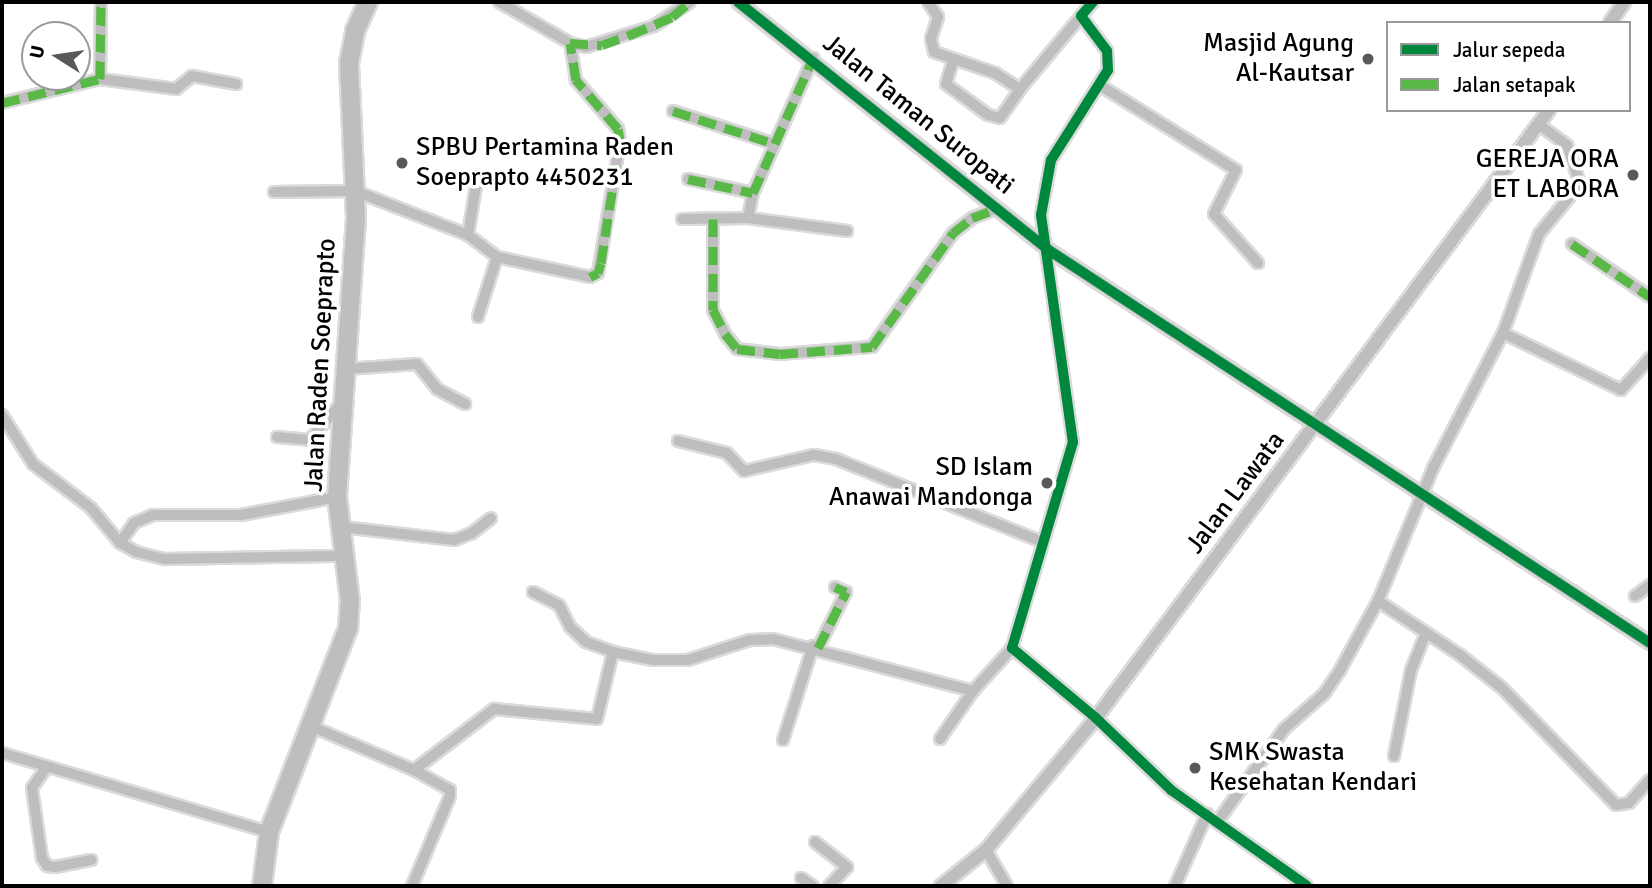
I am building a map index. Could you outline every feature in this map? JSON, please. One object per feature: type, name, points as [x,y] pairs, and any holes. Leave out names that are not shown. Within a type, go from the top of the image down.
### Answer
[{"type":"highway","name":"Jalan Raden Soeprapto","points":[[262,886],[270,832],[313,727],[348,628],[345,556],[337,497],[355,191],[348,63],[355,31],[368,2]]},
{"type":"street","points":[[100,79],[101,2]]},
{"type":"street","points":[[499,2],[570,43],[586,47],[611,42],[654,26],[690,2]]},
{"type":"street","name":"Jalan Taman Suropati","points":[[738,2],[813,58],[1047,249],[1314,426],[1422,492],[1650,643]]},
{"type":"street","points":[[929,2],[938,17],[931,46],[938,55],[981,67],[1020,89]]},
{"type":"street","points":[[953,61],[946,84],[988,115],[1000,118],[1020,89],[1093,2]]},
{"type":"street","points":[[1611,21],[1624,2]]},
{"type":"street","points":[[940,739],[973,691],[1012,648],[1073,442],[1041,215],[1045,178],[1051,160],[1101,86],[1108,70],[1107,51],[1081,16]]},
{"type":"street","points":[[274,192],[355,191],[468,235],[497,257],[590,277],[598,273],[620,141],[618,129],[576,80],[570,43]]},
{"type":"street","points":[[748,218],[753,193],[772,143],[813,58]]},
{"type":"street","points":[[2,103],[100,79],[176,89],[192,76],[236,84]]},
{"type":"street","points":[[1101,86],[1236,170],[1236,178],[1213,211],[1258,263]]},
{"type":"street","points":[[673,111],[772,143]]},
{"type":"street","name":"Jalan Lawata","points":[[941,886],[986,850],[1096,718],[1548,112]]},
{"type":"street","points":[[1218,821],[1284,729],[1324,694],[1378,601],[1422,492],[1503,333],[1539,234],[1580,184],[1567,145],[1539,124]]},
{"type":"street","points":[[688,179],[753,193]]},
{"type":"street","points":[[468,235],[476,186]]},
{"type":"street","points":[[713,219],[713,310],[725,334],[737,349],[780,354],[872,347],[953,233],[971,218],[996,209]]},
{"type":"street","points":[[682,219],[748,218],[847,231]]},
{"type":"street","points":[[1572,244],[1650,297]]},
{"type":"street","points":[[478,317],[497,257]]},
{"type":"street","points":[[1503,333],[1621,390],[1650,358]]},
{"type":"street","points":[[346,369],[417,364],[445,396],[465,404]]},
{"type":"street","points":[[276,437],[310,440],[343,401]]},
{"type":"street","points":[[2,415],[33,464],[91,508],[120,543],[165,559],[345,556]]},
{"type":"street","points":[[678,441],[727,453],[744,471],[814,455],[835,459],[1042,542]]},
{"type":"street","points":[[120,543],[134,523],[153,515],[241,515],[337,497]]},
{"type":"street","points":[[342,527],[454,540],[472,533],[491,519]]},
{"type":"street","points":[[1635,596],[1650,585]]},
{"type":"street","points":[[783,740],[816,647],[846,592],[835,587]]},
{"type":"street","points":[[533,592],[559,605],[570,627],[586,642],[613,652],[670,662],[759,639],[816,647],[892,673],[929,677],[973,691]]},
{"type":"street","points":[[1378,601],[1502,688],[1616,805],[1629,803],[1650,780]]},
{"type":"street","points":[[1394,756],[1411,670],[1426,633]]},
{"type":"street","points":[[1012,648],[1096,718],[1171,790],[1307,886]]},
{"type":"street","points":[[414,769],[498,708],[597,719],[613,652]]},
{"type":"street","points":[[313,727],[414,769],[450,790],[450,796],[412,886]]},
{"type":"street","points":[[2,753],[270,832]]},
{"type":"street","points":[[46,768],[32,788],[42,858],[47,866],[55,867],[91,860]]},
{"type":"street","points":[[1175,886],[1207,814]]},
{"type":"street","points":[[816,842],[847,867],[829,886]]},
{"type":"street","points":[[986,850],[1007,886]]},
{"type":"street","points":[[801,878],[813,886]]},
{"type":"marked path","points":[[2,103],[100,79],[101,2]]},
{"type":"marked path","points":[[590,277],[598,273],[601,263],[620,141],[618,129],[576,80],[570,43],[602,45],[672,17],[690,2]]},
{"type":"marked path","points":[[688,179],[753,193],[813,58]]},
{"type":"marked path","points":[[673,111],[772,143]]},
{"type":"marked path","points":[[713,219],[713,310],[725,334],[737,349],[780,354],[872,347],[953,233],[972,218],[996,209]]},
{"type":"marked path","points":[[1572,244],[1650,297]]},
{"type":"marked path","points":[[818,648],[846,592],[835,587]]},
{"type":"cycle path","points":[[738,2],[1047,249],[1650,643]]},
{"type":"cycle path","points":[[1093,2],[1081,16],[1107,51],[1108,70],[1051,160],[1041,215],[1073,442],[1012,648],[1096,718],[1171,790],[1307,886]]},
{"type":"place","name":"Masjid Agung Al-Kautsar","points":[[1368,59]]},
{"type":"place","name":"SPBU Pertamina Raden Soeprapto 4450231","points":[[402,163]]},
{"type":"place","name":"GEREJA ORA ET LABORA","points":[[1633,175]]},
{"type":"place","name":"SD Islam Anawai Mandonga","points":[[1047,483]]},
{"type":"place","name":"SMK Swasta Kesehatan Kendari","points":[[1195,768]]}]
